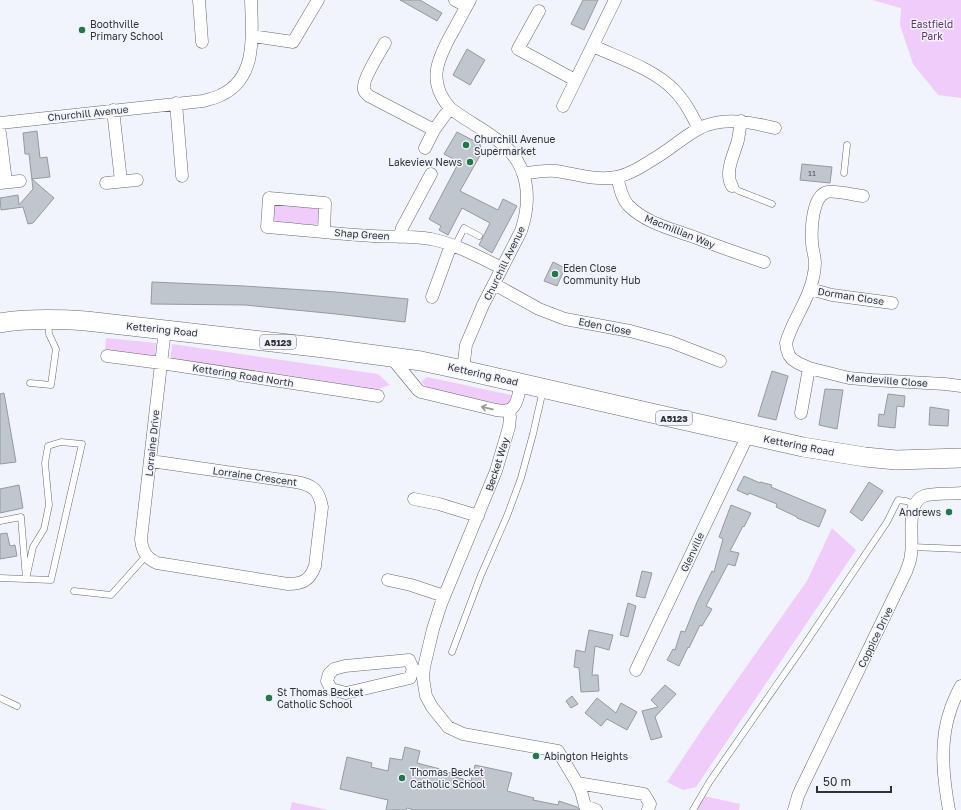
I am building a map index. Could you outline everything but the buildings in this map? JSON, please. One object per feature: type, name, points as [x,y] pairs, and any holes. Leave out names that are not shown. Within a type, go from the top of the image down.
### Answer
[{"type":"main road","name":"Kettering Road","points":[[0,323],[48,319],[86,321],[390,356],[422,361],[811,448],[865,457],[896,460],[961,458]]},
{"type":"street","points":[[199,0],[202,42]]},
{"type":"street","name":"Churchill Avenue","points":[[0,123],[203,101],[225,94],[240,80],[248,64],[251,52],[252,36],[251,0]]},
{"type":"street","points":[[252,36],[293,42],[318,0]]},
{"type":"street","name":"Churchill Avenue","points":[[455,0],[468,3],[439,59],[436,77],[441,95],[445,103],[450,108],[494,137],[511,152],[523,174],[527,197],[527,209],[521,231],[469,337],[465,352],[463,370]]},
{"type":"street","points":[[563,106],[615,0]]},
{"type":"street","points":[[539,11],[518,49],[575,80]]},
{"type":"street","points":[[385,43],[366,79],[364,86],[366,94],[434,130]]},
{"type":"street","points":[[593,46],[634,64],[665,82],[675,90],[684,102],[699,129]]},
{"type":"street","points":[[176,104],[182,176]]},
{"type":"street","points":[[425,148],[434,130],[450,108]]},
{"type":"street","points":[[113,110],[121,181]]},
{"type":"street","points":[[523,174],[541,171],[555,171],[585,177],[617,177],[636,170],[699,129],[711,125],[722,122],[741,122],[775,128]]},
{"type":"street","points":[[732,186],[729,182],[729,170],[738,139],[741,122]]},
{"type":"street","points":[[0,133],[3,182],[20,181]]},
{"type":"street","name":"Shap Green","points":[[400,237],[402,228],[431,174]]},
{"type":"street","name":"Macmillian Way","points":[[617,177],[624,200],[633,210],[642,216],[660,225],[764,262]]},
{"type":"street","points":[[106,183],[137,180]]},
{"type":"street","name":"Mandeville Close","points":[[863,196],[843,191],[826,192],[818,199],[812,234],[815,269],[810,289],[790,330],[786,343],[789,355],[798,363],[809,368],[849,378],[945,384],[961,383]]},
{"type":"street","name":"Shap Green","points":[[324,232],[325,203],[269,198],[267,227],[324,232],[374,236],[431,239],[468,251],[502,268]]},
{"type":"street","points":[[432,297],[453,246]]},
{"type":"street","name":"Eden Close","points":[[494,284],[539,309],[565,319],[630,331],[671,342],[720,361]]},
{"type":"street","name":"Dorman Close","points":[[810,289],[832,295],[892,303]]},
{"type":"street","name":"Lorraine Drive","points":[[146,556],[142,548],[141,539],[165,329]]},
{"type":"street","name":"Kettering Road North","points":[[107,356],[161,362],[378,396]]},
{"type":"street","points":[[390,356],[418,390],[424,394],[496,410],[509,410],[514,407],[521,383]]},
{"type":"street","points":[[411,382],[422,361]]},
{"type":"street","points":[[801,413],[809,368]]},
{"type":"street","name":"Becket Way","points":[[420,671],[444,596],[496,471],[510,423],[509,410]]},
{"type":"street","name":"Glenville","points":[[636,670],[748,434]]},
{"type":"street","name":"Lorraine Crescent","points":[[146,556],[157,563],[296,584],[308,579],[313,573],[322,507],[318,494],[313,488],[306,484],[151,461]]},
{"type":"street","points":[[914,504],[923,496],[961,493]]},
{"type":"street","points":[[414,498],[478,516]]},
{"type":"street","name":"Coppice Drive","points":[[794,810],[802,787],[906,572],[910,561],[912,547],[912,509],[914,504]]},
{"type":"street","points":[[388,580],[411,585],[444,596]]},
{"type":"street","points":[[420,671],[410,678],[346,693],[331,689],[327,681],[329,674],[334,669],[345,666],[409,660],[420,671],[426,696],[432,707],[448,727],[463,734],[558,751],[581,790],[585,806],[596,810]]},
{"type":"street","points":[[950,810],[943,763],[944,743],[946,725],[951,708],[961,686]]},
{"type":"street","points":[[577,783],[644,794],[650,804],[648,810]]},
{"type":"lane","points":[[844,173],[847,145]]},
{"type":"lane","points":[[732,186],[739,191],[772,204]]},
{"type":"lane","points":[[453,246],[464,228],[479,236]]},
{"type":"lane","points":[[30,383],[51,385],[56,349],[49,334],[48,319]]},
{"type":"lane","points":[[452,652],[481,575],[517,489],[533,434],[544,388]]},
{"type":"lane","points":[[0,578],[51,580],[82,444],[61,442],[48,446],[45,463],[49,505],[44,529],[33,547],[26,579]]},
{"type":"lane","points":[[693,810],[710,781],[887,522],[898,500],[914,504]]},
{"type":"lane","points":[[0,521],[21,517],[26,579]]},
{"type":"lane","points":[[912,547],[961,548]]},
{"type":"lane","points":[[74,591],[111,595],[146,556]]},
{"type":"lane","points":[[0,698],[17,706]]},
{"type":"green space","name":"Eastfield Park","points":[[872,0],[961,0],[961,98],[938,95],[913,64],[900,25],[901,8]]},
{"type":"green space","points":[[275,203],[320,208],[319,222],[314,226],[274,222],[271,220]]},
{"type":"green space","points":[[106,338],[156,343],[155,356],[105,351]]},
{"type":"green space","points":[[172,344],[378,374],[390,385],[375,390],[170,361]]},
{"type":"green space","points":[[427,377],[511,395],[510,408],[428,388],[421,382]]},
{"type":"green space","points":[[832,528],[856,550],[696,787],[683,790],[667,782],[705,725],[807,581]]},
{"type":"green space","points":[[704,796],[740,804],[739,810],[695,810]]},
{"type":"green space","points":[[292,802],[328,810],[290,810]]},
{"type":"place","name":"Boothville Primary School","points":[[82,30]]},
{"type":"place","name":"Churchill Avenue Supermarket","points":[[466,145]]},
{"type":"place","name":"Lakeview News","points":[[470,162]]},
{"type":"place","name":"Eden Close Community Hub","points":[[555,274]]},
{"type":"place","name":"Andrews","points":[[949,512]]},
{"type":"place","name":"St Thomas Becket Catholic School","points":[[269,698]]},
{"type":"place","name":"Abington Heights","points":[[536,756]]},
{"type":"place","name":"Thomas Becket Catholic School","points":[[402,778]]}]
